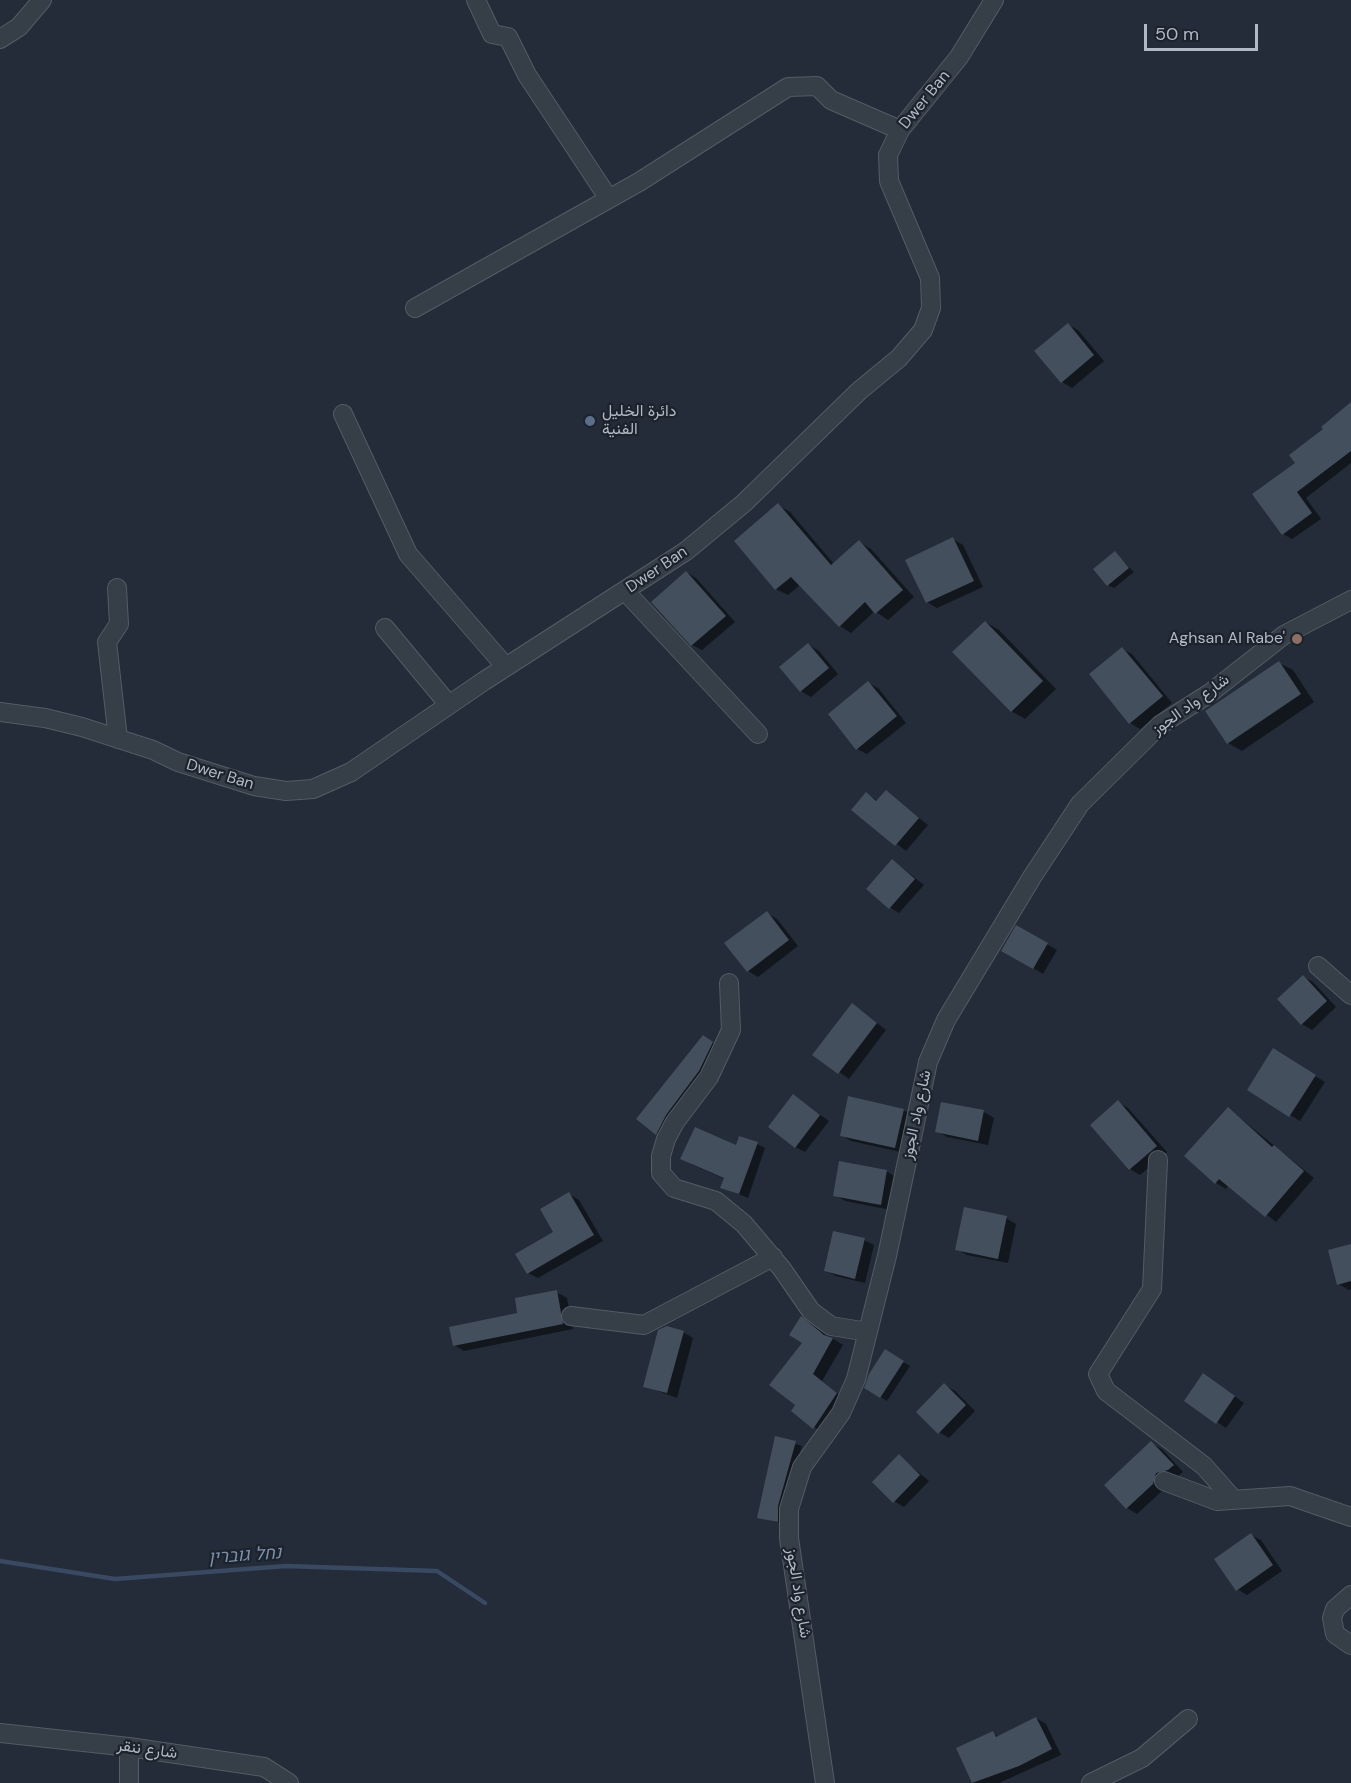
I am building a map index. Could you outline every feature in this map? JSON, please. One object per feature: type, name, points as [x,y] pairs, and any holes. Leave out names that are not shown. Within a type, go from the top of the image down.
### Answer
[{"type":"street","points":[[0,39],[20,27],[42,0]]},
{"type":"street","points":[[476,0],[492,34],[508,37],[527,75],[609,199]]},
{"type":"street","name":"Dwer Ban","points":[[0,712],[55,720],[254,786],[297,791],[319,788],[341,778],[506,667],[686,551],[744,503],[859,391],[907,351],[923,330],[933,298],[930,278],[898,204],[887,172],[888,155],[900,130],[958,57],[994,0]]},
{"type":"street","points":[[415,308],[609,199],[788,87],[817,86],[831,100],[900,130]]},
{"type":"street","points":[[343,414],[408,554],[506,667]]},
{"type":"street","points":[[117,588],[119,624],[107,642],[118,739]]},
{"type":"street","points":[[625,591],[758,734]]},
{"type":"street","name":"شارع واد الجوز","points":[[825,1783],[789,1538],[789,1509],[802,1467],[831,1429],[849,1396],[868,1332],[928,1062],[946,1020],[1038,868],[1080,804],[1160,725],[1210,693],[1284,634],[1351,600]]},
{"type":"street","points":[[385,628],[449,705]]},
{"type":"street","points":[[1318,966],[1351,995]]},
{"type":"street","points":[[729,983],[731,1030],[708,1077],[666,1138],[661,1156],[661,1173],[674,1188],[716,1201],[730,1211],[773,1257],[811,1311],[831,1326],[868,1332]]},
{"type":"street","points":[[1158,1160],[1152,1289],[1098,1374],[1106,1391],[1204,1466],[1234,1500]]},
{"type":"street","points":[[572,1316],[644,1324],[773,1257]]},
{"type":"street","points":[[1164,1481],[1217,1501],[1290,1496],[1351,1517]]},
{"type":"street","points":[[1351,1595],[1335,1609],[1332,1618],[1335,1634],[1351,1645]]},
{"type":"street","points":[[1091,1783],[1142,1758],[1188,1719]]},
{"type":"street","name":"شارع ننقر","points":[[0,1733],[129,1747],[264,1767],[289,1783]]},
{"type":"street","points":[[129,1747],[129,1783]]},
{"type":"building","points":[[1068,323],[1094,355],[1061,383],[1034,351]]},
{"type":"building","points":[[1351,402],[1351,451],[1297,492],[1312,513],[1282,535],[1252,494],[1295,463],[1289,455],[1323,429],[1321,427]]},
{"type":"building","points":[[778,503],[831,565],[859,540],[903,590],[875,614],[865,602],[839,627],[791,577],[775,590],[734,541]]},
{"type":"building","points":[[953,537],[974,581],[926,603],[905,560]]},
{"type":"building","points":[[1115,551],[1129,568],[1107,586],[1093,569]]},
{"type":"building","points":[[686,571],[726,616],[691,646],[651,602]]},
{"type":"building","points":[[985,621],[1043,681],[1011,712],[952,652]]},
{"type":"building","points":[[808,643],[829,668],[800,692],[779,667]]},
{"type":"building","points":[[1122,647],[1163,696],[1129,724],[1089,674]]},
{"type":"building","points":[[1279,661],[1301,694],[1227,744],[1205,711]]},
{"type":"building","points":[[868,681],[897,716],[856,750],[828,714]]},
{"type":"building","points":[[886,790],[919,818],[895,846],[851,810],[866,792],[876,801]]},
{"type":"building","points":[[892,859],[915,879],[889,909],[866,889]]},
{"type":"building","points":[[767,911],[789,940],[747,972],[724,943]]},
{"type":"building","points":[[1016,925],[1048,943],[1033,969],[1001,951]]},
{"type":"building","points":[[1303,975],[1327,1001],[1301,1025],[1277,999]]},
{"type":"building","points":[[852,1003],[877,1023],[838,1074],[812,1055]]},
{"type":"building","points":[[703,1035],[713,1042],[699,1071],[666,1115],[656,1135],[636,1119]]},
{"type":"building","points":[[1273,1048],[1316,1075],[1289,1117],[1247,1090]]},
{"type":"building","points":[[793,1094],[820,1115],[795,1148],[768,1127]]},
{"type":"building","points":[[848,1096],[904,1109],[895,1148],[840,1136]]},
{"type":"building","points":[[1118,1100],[1157,1146],[1129,1170],[1090,1125]]},
{"type":"building","points":[[941,1102],[984,1110],[978,1141],[935,1132]]},
{"type":"building","points":[[1228,1107],[1272,1147],[1274,1145],[1304,1171],[1265,1217],[1219,1179],[1215,1184],[1184,1156]]},
{"type":"building","points":[[695,1127],[736,1145],[739,1136],[758,1142],[739,1194],[720,1188],[724,1178],[680,1159]]},
{"type":"building","points":[[839,1161],[887,1170],[881,1205],[833,1196]]},
{"type":"building","points":[[569,1192],[594,1235],[527,1274],[515,1254],[553,1232],[540,1209]]},
{"type":"building","points":[[964,1207],[1007,1216],[998,1259],[955,1250]]},
{"type":"building","points":[[833,1231],[865,1238],[855,1279],[824,1271]]},
{"type":"building","points":[[1351,1244],[1351,1281],[1337,1285],[1328,1250]]},
{"type":"building","points":[[557,1290],[563,1324],[453,1346],[449,1327],[517,1313],[515,1298]]},
{"type":"building","points":[[801,1316],[824,1335],[833,1338],[813,1374],[837,1393],[813,1429],[791,1411],[795,1405],[769,1385],[802,1343],[789,1335]]},
{"type":"building","points":[[667,1326],[684,1331],[667,1393],[643,1387],[658,1330]]},
{"type":"building","points":[[885,1349],[904,1361],[880,1398],[864,1388],[869,1374]]},
{"type":"building","points":[[1203,1373],[1235,1396],[1216,1424],[1184,1401]]},
{"type":"building","points":[[944,1383],[966,1405],[938,1434],[916,1412]]},
{"type":"building","points":[[775,1436],[796,1441],[778,1506],[778,1522],[757,1518]]},
{"type":"building","points":[[1151,1441],[1174,1465],[1168,1470],[1156,1473],[1153,1484],[1126,1509],[1104,1485]]},
{"type":"building","points":[[899,1454],[920,1475],[893,1503],[872,1482]]},
{"type":"building","points":[[1251,1533],[1273,1565],[1236,1591],[1214,1559]]},
{"type":"building","points":[[1036,1717],[1052,1749],[1019,1766],[972,1783],[956,1748],[993,1731],[996,1737]]},
{"type":"waterway","name":"נחל גוברין","points":[[0,1561],[115,1579],[286,1566],[437,1571],[485,1603]]},
{"type":"place","name":"دائرة الخليل الفنية","points":[[590,421]]},
{"type":"place","name":"Aghsan Al Rabe'","points":[[1297,639]]}]
